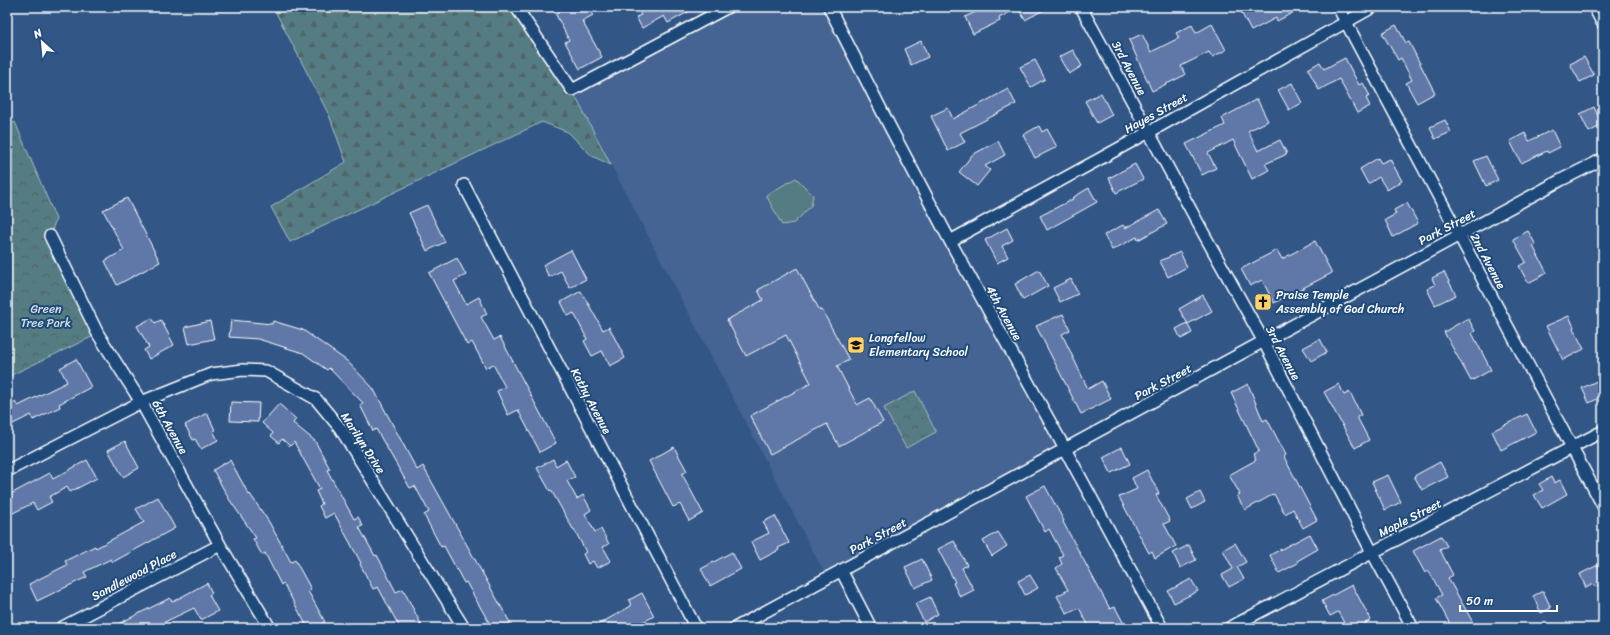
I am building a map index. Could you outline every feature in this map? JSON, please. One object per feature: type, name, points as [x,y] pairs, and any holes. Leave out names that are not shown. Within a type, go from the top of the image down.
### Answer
[{"type":"street","points":[[516,7],[572,90],[728,7]]},
{"type":"street","name":"4th Avenue","points":[[830,7],[890,127],[950,241],[1162,628]]},
{"type":"street","name":"3rd Avenue","points":[[1081,7],[1264,342],[1372,552],[1413,628]]},
{"type":"street","name":"2nd Avenue","points":[[1338,7],[1603,506]]},
{"type":"street","name":"Hayes Street","points":[[950,241],[1373,7]]},
{"type":"street","points":[[1594,7],[1603,24]]},
{"type":"street","name":"Park Street","points":[[735,628],[1603,159]]},
{"type":"street","name":"Kathy Avenue","points":[[464,185],[696,628]]},
{"type":"street","name":"6th Avenue","points":[[50,236],[98,334],[141,402],[220,545],[270,628]]},
{"type":"street","name":"Marilyn Drive","points":[[7,471],[141,402],[211,374],[243,370],[266,371],[316,400],[340,428],[464,628]]},
{"type":"street","name":"Maple Street","points":[[1229,628],[1603,431]]},
{"type":"street","name":"Sandlewood Place","points":[[60,628],[220,545]]},
{"type":"street","points":[[841,570],[871,628]]},
{"type":"shaded area","name":"Longfellow Elementary School","points":[[728,7],[830,7],[1065,449],[827,578],[572,90]]},
{"type":"green space","points":[[273,7],[516,7],[572,90],[611,165],[592,156],[568,132],[542,122],[290,242],[271,207],[346,162],[329,115]]},
{"type":"green space","name":"Green Tree Park","points":[[15,122],[56,219],[50,236],[98,334],[7,377],[7,126]]},
{"type":"green space","points":[[796,178],[813,195],[811,206],[794,223],[782,225],[766,195]]},
{"type":"green space","points":[[915,391],[936,432],[906,448],[884,408]]},
{"type":"building","points":[[552,7],[589,7],[593,15],[582,21],[602,57],[580,69],[565,42],[569,40]]},
{"type":"building","points":[[637,7],[697,7],[668,23],[664,16],[642,28],[636,17],[641,15]]},
{"type":"building","points":[[986,7],[1049,7],[1025,20],[1018,8],[999,18],[1000,21],[973,34],[965,17]]},
{"type":"building","points":[[1246,7],[1304,7],[1277,21],[1276,18],[1251,31],[1240,10]]},
{"type":"building","points":[[1212,24],[1226,50],[1212,57],[1209,52],[1181,66],[1185,75],[1152,91],[1129,40],[1142,34],[1151,52],[1179,38],[1176,33],[1192,25],[1196,33]]},
{"type":"building","points":[[1396,25],[1406,43],[1409,42],[1435,93],[1417,103],[1406,83],[1412,80],[1401,58],[1398,60],[1382,33]]},
{"type":"building","points":[[921,41],[928,57],[911,65],[904,49]]},
{"type":"building","points":[[1073,50],[1082,66],[1069,74],[1059,57]]},
{"type":"building","points":[[1584,57],[1594,75],[1580,82],[1570,64]]},
{"type":"building","points":[[1345,58],[1359,85],[1363,83],[1370,96],[1366,98],[1370,106],[1357,113],[1339,79],[1319,90],[1308,69],[1320,62],[1324,69]]},
{"type":"building","points":[[1035,60],[1045,79],[1031,87],[1020,67]]},
{"type":"building","points":[[1292,83],[1302,103],[1289,110],[1278,90]]},
{"type":"building","points":[[1008,89],[1016,104],[960,133],[965,142],[948,151],[931,116],[948,108],[953,119]]},
{"type":"building","points":[[1101,93],[1112,115],[1097,123],[1085,101]]},
{"type":"building","points":[[1257,99],[1268,121],[1248,131],[1258,151],[1280,140],[1287,154],[1265,164],[1269,170],[1252,179],[1233,140],[1208,153],[1216,168],[1202,175],[1186,144],[1225,125],[1222,118]]},
{"type":"building","points":[[1594,107],[1602,125],[1589,132],[1580,114]]},
{"type":"building","points":[[1445,120],[1451,132],[1435,139],[1430,127]]},
{"type":"building","points":[[1039,126],[1042,132],[1047,129],[1057,147],[1035,158],[1023,135]]},
{"type":"building","points":[[1552,130],[1560,147],[1548,153],[1547,151],[1521,163],[1510,141],[1525,133],[1529,141]]},
{"type":"building","points":[[998,141],[1005,155],[985,166],[990,170],[977,186],[959,172],[972,155]]},
{"type":"building","points":[[1486,156],[1498,180],[1486,186],[1474,161]]},
{"type":"building","points":[[1378,158],[1381,163],[1390,159],[1402,181],[1387,190],[1379,177],[1368,184],[1360,169]]},
{"type":"building","points":[[1135,164],[1143,179],[1116,193],[1109,178]]},
{"type":"building","points":[[1089,188],[1097,202],[1047,230],[1040,216],[1073,199],[1072,198]]},
{"type":"building","points":[[127,198],[160,262],[117,285],[105,261],[124,250],[103,210]]},
{"type":"building","points":[[1407,203],[1418,223],[1393,237],[1385,220],[1396,214],[1394,210]]},
{"type":"building","points":[[427,205],[445,242],[427,251],[409,213]]},
{"type":"building","points":[[1159,210],[1167,224],[1138,240],[1137,237],[1112,250],[1104,235],[1123,225],[1125,228]]},
{"type":"building","points":[[1007,228],[1013,240],[1002,246],[1008,257],[997,263],[985,240]]},
{"type":"building","points":[[1528,231],[1536,245],[1533,246],[1547,273],[1528,283],[1519,266],[1526,262],[1513,239]]},
{"type":"building","points":[[1315,241],[1332,273],[1274,303],[1262,280],[1250,286],[1241,269],[1277,250],[1282,259]]},
{"type":"building","points":[[571,250],[586,279],[570,288],[561,271],[549,277],[543,265]]},
{"type":"building","points":[[1180,252],[1187,267],[1168,277],[1160,261]]},
{"type":"building","points":[[457,258],[466,275],[454,281],[466,304],[479,297],[487,314],[481,317],[494,340],[500,337],[556,443],[540,452],[518,410],[508,415],[497,391],[505,387],[493,364],[486,368],[472,342],[467,345],[429,273]]},
{"type":"building","points":[[797,268],[849,360],[837,366],[857,405],[870,398],[883,422],[839,446],[827,424],[770,454],[750,416],[811,383],[786,335],[746,356],[727,320],[763,300],[758,290]]},
{"type":"building","points":[[1039,270],[1048,286],[1023,300],[1015,284]]},
{"type":"building","points":[[1444,272],[1456,295],[1435,305],[1427,289],[1435,285],[1432,278]]},
{"type":"building","points":[[1071,279],[1078,294],[1060,302],[1053,288]]},
{"type":"building","points":[[581,291],[603,330],[609,327],[625,358],[610,366],[602,351],[592,356],[584,341],[587,339],[574,313],[568,316],[561,302]]},
{"type":"building","points":[[1203,295],[1212,311],[1188,324],[1179,309]]},
{"type":"building","points":[[1063,314],[1070,330],[1062,334],[1088,389],[1102,381],[1111,399],[1081,414],[1036,326]]},
{"type":"building","points":[[1569,316],[1574,327],[1573,328],[1584,349],[1563,360],[1546,326]]},
{"type":"building","points":[[152,318],[155,323],[161,320],[174,345],[149,359],[144,350],[149,347],[137,326]]},
{"type":"building","points":[[1468,318],[1475,331],[1472,333],[1491,370],[1471,381],[1444,332]]},
{"type":"building","points":[[231,320],[272,324],[273,321],[303,330],[347,361],[373,388],[417,470],[423,466],[513,628],[492,628],[466,582],[464,583],[444,546],[441,547],[424,515],[429,512],[415,486],[410,488],[376,429],[373,431],[360,405],[363,403],[329,368],[327,370],[303,353],[258,339],[229,337]]},
{"type":"building","points":[[210,321],[214,339],[189,344],[185,327]]},
{"type":"building","points":[[1187,323],[1192,333],[1181,339],[1176,329]]},
{"type":"building","points":[[1320,339],[1327,352],[1311,361],[1303,348]]},
{"type":"building","points":[[76,359],[91,387],[59,404],[60,407],[33,420],[31,415],[7,427],[7,406],[15,402],[18,406],[67,382],[60,368]]},
{"type":"building","points":[[1603,378],[1603,396],[1589,403],[1582,388]]},
{"type":"building","points":[[1248,384],[1263,421],[1267,419],[1286,455],[1284,457],[1317,520],[1303,528],[1293,509],[1285,514],[1274,494],[1245,510],[1237,496],[1240,494],[1229,475],[1256,460],[1253,454],[1259,451],[1231,393]]},
{"type":"building","points":[[1339,384],[1344,395],[1350,392],[1361,415],[1357,417],[1369,440],[1355,448],[1324,392]]},
{"type":"building","points":[[231,402],[259,403],[258,422],[230,421]]},
{"type":"building","points":[[279,404],[296,419],[293,423],[315,441],[330,469],[327,470],[354,519],[358,517],[363,526],[359,527],[375,556],[377,555],[396,592],[403,589],[423,628],[400,628],[378,587],[373,589],[334,513],[325,518],[319,506],[322,504],[316,491],[320,489],[294,442],[290,446],[282,439],[279,443],[271,436],[273,433],[262,423]]},
{"type":"building","points":[[207,413],[215,430],[213,431],[218,440],[201,449],[195,439],[193,440],[185,425]]},
{"type":"building","points":[[1527,414],[1536,432],[1501,450],[1492,431]]},
{"type":"building","points":[[125,441],[139,468],[123,477],[108,450]]},
{"type":"building","points":[[674,447],[687,471],[682,474],[703,513],[689,521],[680,504],[673,507],[649,461]]},
{"type":"building","points":[[1122,447],[1130,464],[1111,473],[1103,457]]},
{"type":"building","points":[[553,459],[556,466],[566,460],[575,477],[567,481],[577,499],[583,495],[591,510],[585,514],[595,532],[601,529],[609,544],[603,547],[611,561],[597,568],[593,561],[588,564],[583,554],[586,552],[574,529],[537,468]]},
{"type":"building","points":[[87,460],[97,478],[70,492],[67,487],[49,497],[52,502],[37,510],[33,503],[7,516],[7,496],[50,473],[53,479]]},
{"type":"building","points":[[230,460],[249,495],[250,494],[269,522],[291,562],[295,560],[311,589],[308,591],[325,622],[314,628],[308,628],[283,583],[281,585],[265,553],[262,555],[253,539],[256,538],[229,499],[213,470]]},
{"type":"building","points":[[1440,462],[1448,477],[1422,490],[1414,476]]},
{"type":"building","points":[[1147,470],[1159,494],[1156,495],[1170,521],[1164,524],[1176,546],[1155,558],[1152,551],[1149,553],[1119,497],[1137,489],[1132,478]]},
{"type":"building","points":[[1388,475],[1401,502],[1385,510],[1372,482]]},
{"type":"building","points":[[1551,477],[1554,483],[1560,480],[1567,494],[1542,508],[1534,495],[1543,490],[1539,484]]},
{"type":"building","points":[[1045,486],[1110,609],[1115,607],[1124,624],[1117,628],[1090,628],[1079,608],[1067,614],[1057,596],[1068,590],[1056,568],[1062,564],[1059,557],[1063,555],[1049,529],[1045,532],[1026,496]]},
{"type":"building","points":[[1200,492],[1205,502],[1192,509],[1187,499]]},
{"type":"building","points":[[158,497],[175,528],[113,562],[111,559],[84,572],[87,577],[37,601],[29,584],[67,565],[65,561],[95,546],[96,548],[144,522],[136,509]]},
{"type":"building","points":[[775,516],[789,543],[778,548],[779,550],[760,560],[751,542],[769,533],[763,522]]},
{"type":"building","points":[[998,532],[1007,546],[992,556],[983,541]]},
{"type":"building","points":[[1310,534],[1318,549],[1297,561],[1298,563],[1279,573],[1270,555]]},
{"type":"building","points":[[1441,536],[1447,546],[1440,550],[1453,575],[1448,578],[1476,628],[1452,628],[1436,598],[1442,595],[1429,571],[1425,573],[1413,551]]},
{"type":"building","points":[[954,541],[967,565],[962,568],[974,590],[960,597],[953,583],[955,582],[938,549]]},
{"type":"building","points":[[1235,543],[1246,562],[1237,567],[1244,579],[1229,587],[1222,575],[1233,569],[1223,550]]},
{"type":"building","points":[[1189,545],[1196,560],[1180,568],[1173,553]]},
{"type":"building","points":[[732,552],[741,569],[710,586],[701,569]]},
{"type":"building","points":[[922,559],[932,580],[915,588],[905,567]]},
{"type":"building","points":[[1598,565],[1600,569],[1603,568],[1603,584],[1595,587],[1593,584],[1586,588],[1580,574]]},
{"type":"building","points":[[1030,575],[1038,588],[1025,595],[1018,581]]},
{"type":"building","points":[[1191,579],[1198,591],[1174,603],[1168,591]]},
{"type":"building","points":[[207,583],[212,593],[209,595],[218,611],[201,620],[194,608],[152,628],[110,628],[170,598],[172,602]]},
{"type":"building","points":[[1352,585],[1371,620],[1357,628],[1347,628],[1338,612],[1330,616],[1322,601]]},
{"type":"building","points":[[1543,591],[1551,608],[1541,613],[1533,596]]},
{"type":"building","points":[[642,593],[654,616],[632,628],[592,628],[631,606],[629,600]]},
{"type":"building","points":[[930,597],[938,614],[924,622],[915,604]]},
{"type":"place","name":"Praise Temple Assembly of God Church","points":[[1263,302]]},
{"type":"place","name":"Longfellow Elementary School","points":[[856,345]]}]
